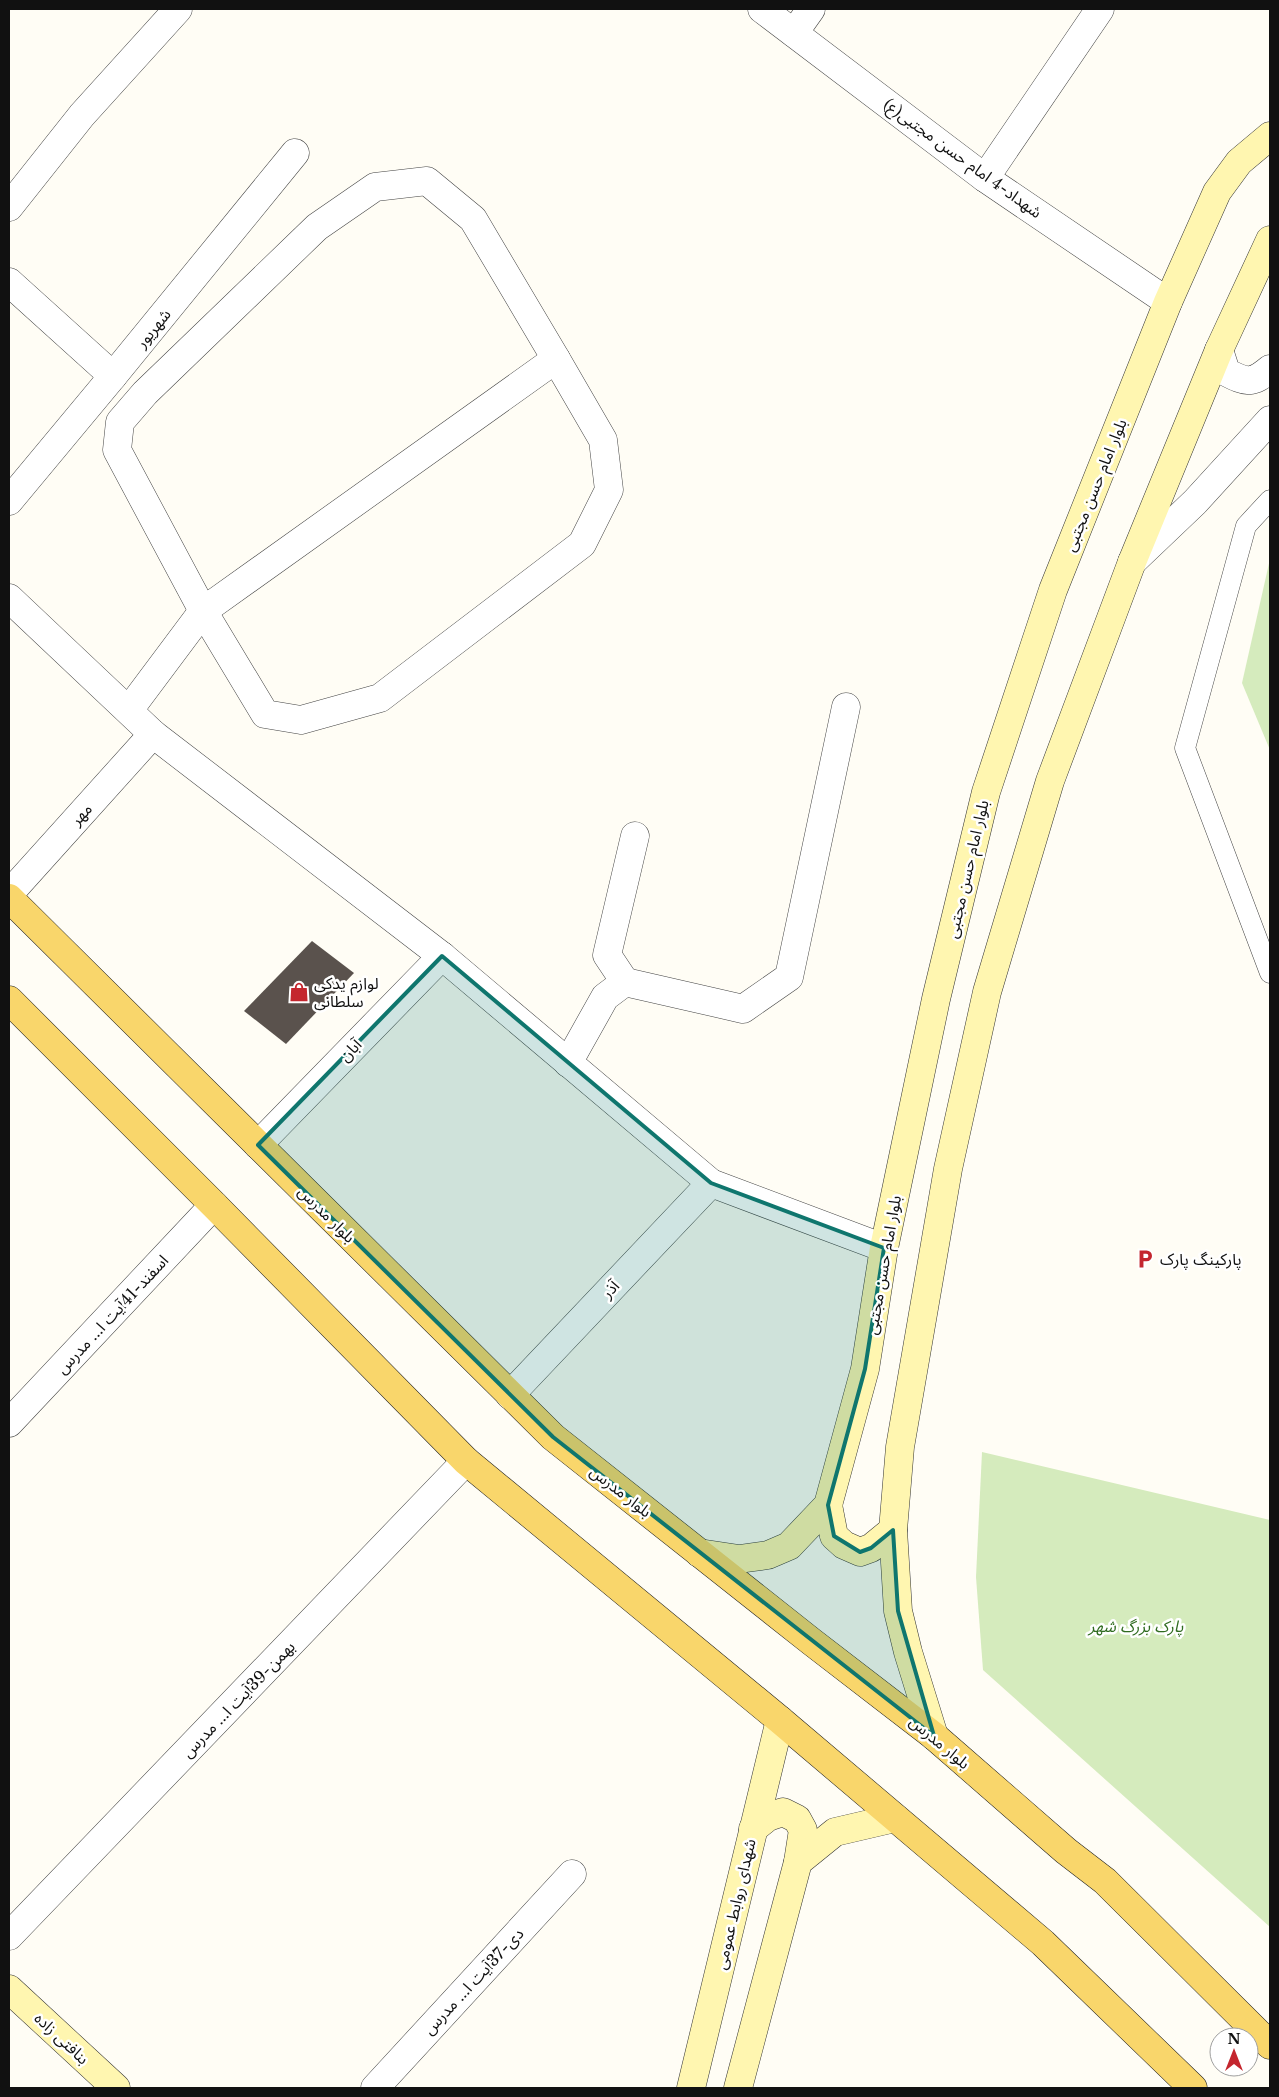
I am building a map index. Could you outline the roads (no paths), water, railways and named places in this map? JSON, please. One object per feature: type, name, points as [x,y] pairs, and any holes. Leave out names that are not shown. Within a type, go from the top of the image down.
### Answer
[{"type":"main road","name":"بلوار امام حسن مجتبی","points":[[699,1553],[739,1559],[768,1555],[789,1546],[828,1505],[865,1369],[884,1248],[936,999],[986,792],[1053,590],[1168,302],[1217,192],[1239,162],[1270,136]]},
{"type":"main road","points":[[934,1736],[908,1652],[898,1611],[893,1530],[900,1447],[948,1169],[987,992],[1050,781],[1132,562],[1219,350],[1270,240]]},
{"type":"main road","name":"بلوار مدرس","points":[[9,896],[553,1437],[934,1736],[1105,1882],[1270,2045]]},
{"type":"main road","points":[[9,1000],[466,1461],[780,1720],[1043,1943],[1193,2088]]},
{"type":"main road","points":[[828,1505],[834,1536],[844,1545],[860,1552],[872,1548],[893,1530]]},
{"type":"main road","name":"شهدای روابط عمومی","points":[[692,2088],[780,1720]]},
{"type":"main road","points":[[738,2088],[798,1862],[803,1830],[797,1819],[783,1812],[768,1817],[753,1829]]},
{"type":"main road","points":[[798,1862],[835,1832],[895,1818]]},
{"type":"main road","name":"بنافتی زاده","points":[[9,1989],[105,2085]]},
{"type":"street","points":[[9,208],[82,115],[178,9]]},
{"type":"street","name":"شهداد-4 امام حسن مجتبی(ع)","points":[[762,9],[985,178],[1168,302]]},
{"type":"street","points":[[794,33],[811,9]]},
{"type":"street","points":[[985,178],[1100,9]]},
{"type":"street","name":"شهریور","points":[[9,501],[295,153]]},
{"type":"street","points":[[427,181],[473,219],[556,359],[603,440],[609,490],[582,544],[380,698],[301,720],[265,714],[203,611],[117,450],[120,422],[145,393],[318,227],[375,187],[427,181]]},
{"type":"street","points":[[9,282],[113,376]]},
{"type":"street","points":[[1219,350],[1226,372],[1241,380],[1257,380],[1270,369]]},
{"type":"street","points":[[129,710],[203,611],[556,359]]},
{"type":"street","points":[[1132,562],[1196,502],[1270,420]]},
{"type":"street","points":[[9,598],[154,734],[442,956],[710,1183],[884,1248]]},
{"type":"street","points":[[635,836],[608,955],[625,982],[742,1009],[789,977],[846,707]]},
{"type":"street","name":"مهر","points":[[9,896],[154,734]]},
{"type":"street","name":"آبان","points":[[258,1145],[442,956]]},
{"type":"street","points":[[568,1063],[605,997],[625,982]]},
{"type":"street","name":"آذر","points":[[510,1395],[710,1183]]},
{"type":"street","name":"اسفند-41آیت ا... مدرس","points":[[9,1423],[214,1206]]},
{"type":"street","name":"بهمن-39آیت ا... مدرس","points":[[9,1936],[466,1461]]},
{"type":"street","name":"دی-37آیت ا... مدرس","points":[[375,2088],[572,1874]]},
{"type":"lane","points":[[1270,500],[1246,526],[1185,748],[1270,973]]},
{"type":"place","name":"لوازم یدکی سلطانی","points":[[299,992]]},
{"type":"place","name":"پارکینگ پارک","points":[[1145,1259]]},
{"type":"park label","name":"پارک بزرگ شهر","points":[[1136,1626]]}]
